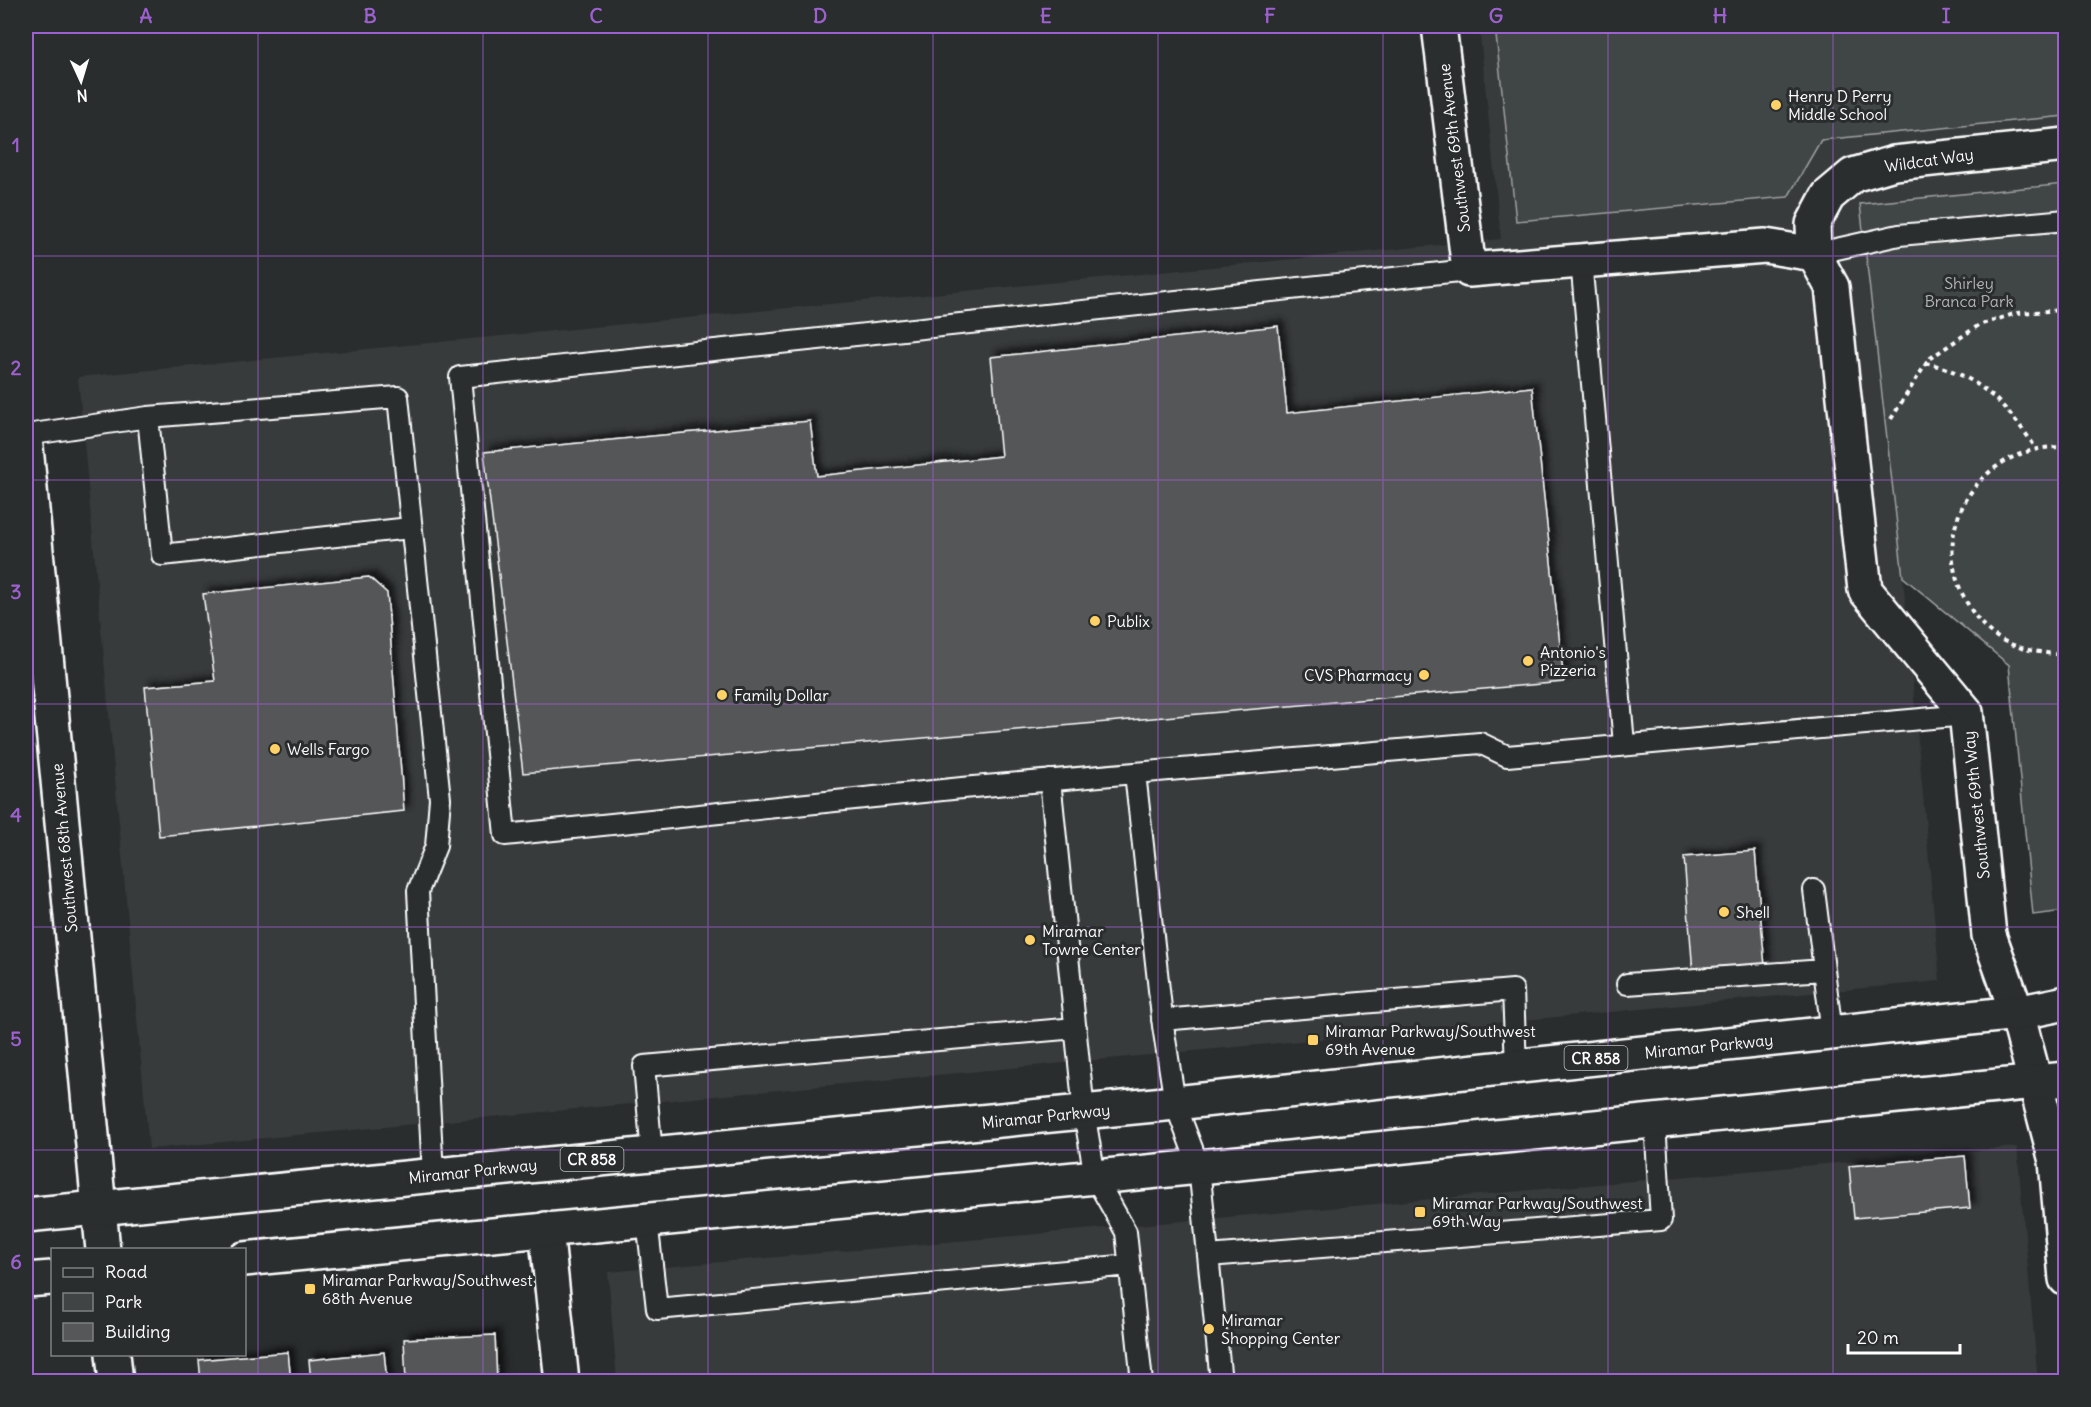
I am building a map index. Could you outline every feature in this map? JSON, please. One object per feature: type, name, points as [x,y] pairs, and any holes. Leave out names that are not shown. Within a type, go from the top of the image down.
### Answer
[{"type":"main road","name":"Southwest 69th Avenue","points":[[1439,26],[1468,270]]},
{"type":"main road","name":"Wildcat Way","points":[[1814,255],[1813,224],[1828,196],[1853,175],[1894,163],[2066,145]]},
{"type":"main road","points":[[1468,270],[1765,246],[1814,255]]},
{"type":"main road","name":"Southwest 69th Way","points":[[1814,255],[1832,286],[1865,591],[1966,715],[1989,934],[2017,1013],[2056,1083],[2056,1161],[2066,1280]]},
{"type":"main road","name":"Southwest 68th Avenue","points":[[26,447],[103,1248]]},
{"type":"main road","name":"Miramar Parkway","points":[[26,1215],[1175,1103],[2017,1013],[2066,1003]]},
{"type":"main road","points":[[246,1259],[2056,1083]]},
{"type":"main road","points":[[546,1229],[562,1382]]},
{"type":"main road","points":[[26,1280],[51,1278]]},
{"type":"main road","points":[[113,1356],[116,1382]]},
{"type":"lane","points":[[1814,255],[1899,235],[2066,220]]},
{"type":"lane","points":[[1581,260],[1624,744]]},
{"type":"lane","points":[[1468,270],[460,377],[505,835],[1050,780],[1480,743],[1507,756],[1966,715]]},
{"type":"lane","points":[[26,435],[148,417],[398,398],[440,799],[436,846],[418,891],[434,1175]]},
{"type":"lane","points":[[148,417],[162,555],[410,528]]},
{"type":"lane","points":[[1135,773],[1162,1020],[1175,1103],[1199,1167],[1221,1382]]},
{"type":"lane","points":[[1050,780],[1084,1112],[1095,1177],[1126,1232],[1142,1382]]},
{"type":"lane","points":[[1814,890],[1832,1033]]},
{"type":"lane","points":[[1627,984],[1824,970]]},
{"type":"lane","points":[[1162,1020],[1513,990],[1516,1067]]},
{"type":"lane","points":[[651,1154],[644,1066],[1076,1028]]},
{"type":"lane","points":[[1208,1256],[1661,1220],[1654,1122]]},
{"type":"lane","points":[[646,1220],[657,1310],[1130,1264]]},
{"type":"path","points":[[1891,419],[1925,363],[1979,325],[2017,313],[2066,310]]},
{"type":"path","points":[[1925,363],[1950,368],[1995,398],[2014,416],[2037,450]]},
{"type":"path","points":[[2066,448],[2022,452],[1991,469],[1968,495],[1954,525],[1951,559],[1959,591],[1977,620],[1985,627],[2002,640],[2034,653],[2066,655]]},
{"type":"shaded area","name":"Miramar Towne Center","points":[[1479,26],[2065,26],[2065,184],[1863,204],[1903,577],[1940,981],[149,1149],[78,377],[1501,239]]},
{"type":"shaded area","name":"Miramar Shopping Center","points":[[2017,1147],[2038,1381],[617,1381],[608,1272]]},
{"type":"green space","name":"Henry D Perry Middle School","points":[[1495,26],[2065,26],[2065,116],[1821,140],[1788,197],[1516,221]]},
{"type":"green space","name":"Shirley Branca Park","points":[[2065,184],[2065,911],[2033,915],[2009,665],[1903,577],[1860,204]]},
{"type":"building","points":[[1278,326],[1287,413],[1532,387],[1564,682],[523,773],[484,452],[810,421],[817,476],[1001,456],[991,357]]},
{"type":"building","name":"Wells Fargo","points":[[369,577],[387,593],[404,811],[159,836],[145,687],[215,681],[203,594]]},
{"type":"building","name":"Shell","points":[[1755,851],[1765,967],[1693,973],[1684,857]]},
{"type":"building","points":[[1965,1156],[1970,1208],[1854,1218],[1849,1166]]},
{"type":"building","points":[[495,1335],[497,1382],[406,1382],[404,1339]]},
{"type":"building","points":[[288,1352],[291,1382],[201,1382],[199,1360]]},
{"type":"building","points":[[384,1352],[387,1382],[311,1382],[309,1360]]},
{"type":"place","name":"Henry D Perry Middle School","points":[[1776,105]]},
{"type":"place","name":"Publix","points":[[1095,621]]},
{"type":"place","name":"Antonio's Pizzeria","points":[[1528,661]]},
{"type":"place","name":"CVS Pharmacy","points":[[1424,675]]},
{"type":"place","name":"Family Dollar","points":[[722,695]]},
{"type":"place","name":"Wells Fargo","points":[[275,749]]},
{"type":"place","name":"Shell","points":[[1724,912]]},
{"type":"place","name":"Miramar Towne Center","points":[[1030,940]]},
{"type":"place","name":"Miramar Parkway/Southwest 69th Avenue","points":[[1313,1040]]},
{"type":"place","name":"Miramar Parkway/Southwest 69th Way","points":[[1420,1212]]},
{"type":"place","name":"Miramar Parkway/Southwest 68th Avenue","points":[[310,1289]]},
{"type":"place","name":"Miramar Shopping Center","points":[[1209,1329]]}]
